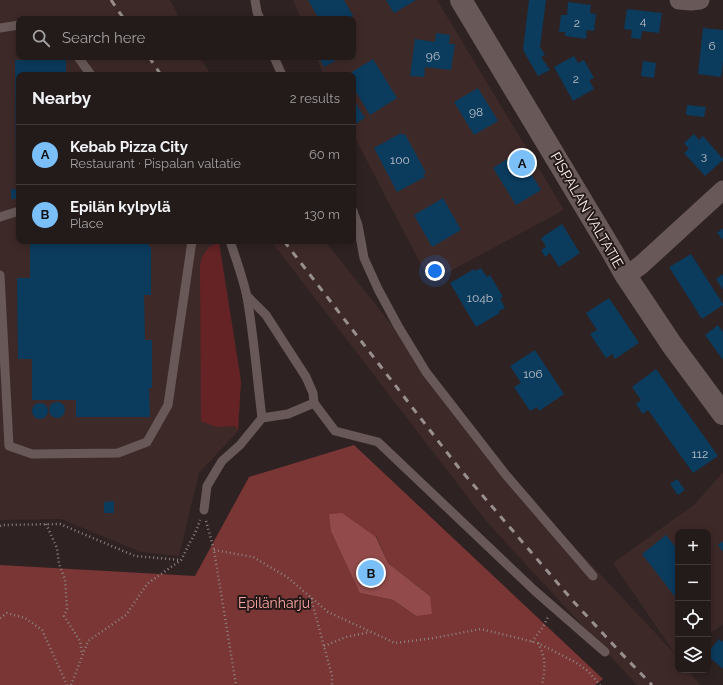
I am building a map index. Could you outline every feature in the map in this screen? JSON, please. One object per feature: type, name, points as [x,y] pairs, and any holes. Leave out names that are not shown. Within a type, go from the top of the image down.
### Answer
[{"type":"main road","name":"PISPALAN VALTATIE","points":[[462,0],[626,276],[672,345],[723,414]]},
{"type":"street","points":[[679,0],[691,2],[700,0]]},
{"type":"street","points":[[626,276],[641,265],[723,190]]},
{"type":"lane","points":[[256,0],[259,16]]},
{"type":"lane","points":[[0,28],[16,25]]},
{"type":"lane","points":[[80,60],[87,72]]},
{"type":"lane","points":[[275,60],[281,72]]},
{"type":"lane","points":[[0,217],[16,212]]},
{"type":"lane","points":[[356,220],[364,258],[398,326],[426,372],[506,475],[593,576]]},
{"type":"lane","points":[[0,275],[9,446],[32,454],[118,453],[147,442],[168,405],[192,244]]},
{"type":"lane","points":[[231,244],[244,282],[247,296],[262,418]]},
{"type":"lane","points":[[247,296],[266,315],[302,371],[312,393],[314,404],[335,431],[378,442],[530,586],[605,652]]},
{"type":"lane","points":[[204,510],[207,486],[222,460],[240,445],[262,418],[288,414],[314,404]]},
{"type":"path","points":[[204,510],[214,550],[236,685]]},
{"type":"path","points":[[71,685],[88,641],[126,615],[146,584],[181,560],[197,529],[204,510]]},
{"type":"path","points":[[46,524],[57,548],[59,564],[65,579],[67,609],[64,616],[80,641],[82,656]]},
{"type":"path","points":[[0,526],[60,524],[135,556],[181,560]]},
{"type":"path","points":[[214,550],[253,557],[287,578],[328,612],[395,643],[434,638],[481,629],[538,643],[575,662],[588,671],[600,685]]},
{"type":"path","points":[[311,598],[332,676],[332,685]]},
{"type":"path","points":[[532,642],[543,627],[553,607]]},
{"type":"path","points":[[0,618],[7,613],[25,618],[42,630],[67,685]]},
{"type":"path","points":[[324,646],[346,637],[370,632]]},
{"type":"path","points":[[538,643],[546,666],[542,685]]},
{"type":"shaded area","points":[[0,0],[170,0],[178,16],[16,16],[16,60],[202,60],[209,72],[16,72],[16,244],[219,244],[241,381],[238,431],[199,473],[179,556],[141,552],[61,519],[0,520]]},
{"type":"shaded area","points":[[293,0],[437,0],[564,210],[430,282],[356,140],[356,72],[323,72],[317,60],[356,60],[356,16],[300,16]]},
{"type":"shaded area","points":[[219,244],[241,381],[238,431],[235,426],[216,427],[201,421],[200,265],[202,257],[209,247]]},
{"type":"shaded area","points":[[273,244],[327,244],[529,498],[675,654],[675,673],[690,673],[700,685],[637,685],[486,521]]},
{"type":"shaded area","points":[[723,472],[723,624],[711,633],[711,529],[675,529],[675,654],[613,563],[695,504]]},
{"type":"shaded area","points":[[342,513],[376,537],[388,563],[430,596],[432,614],[416,616],[393,600],[360,593],[331,531],[329,514]]},
{"type":"green space","name":"Epilänharju","points":[[354,445],[603,679],[595,685],[0,685],[0,565],[195,576],[249,477]],"holes":[[[376,536],[388,563],[430,596],[416,616],[393,600],[360,593]]]},
{"type":"building","points":[[308,0],[344,0],[353,16],[317,16]]},
{"type":"building","points":[[386,0],[416,0],[394,13]]},
{"type":"building","points":[[529,0],[546,0],[540,47],[545,55],[541,57],[550,70],[538,76],[523,50]]},
{"type":"building","points":[[568,2],[591,5],[590,13],[596,14],[594,31],[587,30],[586,39],[565,36],[565,32],[559,32],[561,15],[567,15]]},
{"type":"building","points":[[627,9],[662,13],[659,33],[642,31],[641,39],[631,38],[632,30],[624,29]]},
{"type":"building","points":[[703,28],[723,30],[723,62],[721,77],[698,74]]},
{"type":"building","points":[[436,33],[450,35],[449,44],[455,44],[451,70],[425,67],[424,77],[410,76],[415,39],[435,42]]},
{"type":"building","points":[[574,56],[578,63],[584,60],[594,78],[589,80],[594,89],[573,101],[554,67]]},
{"type":"building","points":[[373,59],[397,98],[370,115],[356,92],[356,72],[352,72]]},
{"type":"building","points":[[15,60],[66,60],[66,72],[16,72],[16,189]]},
{"type":"building","points":[[320,60],[334,60],[335,61],[324,67]]},
{"type":"building","points":[[643,61],[656,63],[654,78],[641,76]]},
{"type":"building","points":[[478,88],[498,121],[474,135],[454,102]]},
{"type":"building","points":[[356,104],[365,118],[356,123]]},
{"type":"building","points":[[687,105],[706,107],[704,117],[686,115]]},
{"type":"building","points":[[401,133],[402,135],[405,134],[426,173],[423,174],[425,177],[397,192],[374,148]]},
{"type":"building","points":[[694,134],[699,140],[703,136],[723,159],[705,176],[684,153],[689,149],[684,143]]},
{"type":"building","points":[[518,152],[541,190],[516,205],[493,168]]},
{"type":"building","points":[[11,189],[16,189],[16,199],[11,199]]},
{"type":"building","points":[[443,198],[461,230],[432,247],[414,215]]},
{"type":"building","points":[[562,224],[580,253],[559,267],[550,253],[545,257],[541,250],[546,247],[541,238]]},
{"type":"building","points":[[723,228],[723,240],[717,233]]},
{"type":"building","points":[[30,244],[149,244],[149,247],[151,247],[151,295],[144,295],[145,340],[152,340],[152,388],[149,388],[150,417],[76,417],[76,400],[32,400],[32,359],[18,359],[17,278],[30,278]]},
{"type":"building","points":[[691,254],[723,304],[702,319],[669,267]]},
{"type":"building","points":[[481,268],[487,277],[490,275],[503,297],[500,298],[505,308],[499,311],[500,313],[476,327],[450,283],[474,269],[475,271]]},
{"type":"building","points":[[723,274],[723,290],[716,279]]},
{"type":"building","points":[[609,298],[639,343],[615,359],[612,354],[606,358],[590,334],[597,330],[586,313]]},
{"type":"building","points":[[718,325],[723,332],[723,360],[705,335]]},
{"type":"building","points":[[535,350],[564,394],[539,411],[537,407],[530,411],[514,387],[521,383],[510,366]]},
{"type":"building","points":[[656,369],[718,456],[693,473],[648,410],[643,414],[636,404],[641,400],[632,387]]},
{"type":"building","points":[[54,402],[60,402],[65,407],[63,416],[60,418],[54,418],[49,413],[49,407]]},
{"type":"building","points":[[40,403],[46,405],[48,411],[46,417],[40,419],[34,417],[32,411],[34,405]]},
{"type":"building","points":[[677,479],[685,490],[678,495],[670,484]]},
{"type":"building","points":[[114,501],[114,513],[104,513],[104,502]]},
{"type":"building","points":[[666,535],[675,546],[675,597],[642,554]]},
{"type":"building","points":[[723,541],[723,552],[718,545]]},
{"type":"building","points":[[719,639],[722,642],[723,640],[723,669],[711,659],[711,648]]},
{"type":"railway","points":[[111,0],[122,16]]},
{"type":"railway","points":[[151,60],[159,72]]},
{"type":"railway","points":[[286,244],[459,468],[573,601],[652,685]]},
{"type":"place","name":"Kebab Pizza City","points":[[522,163]]},
{"type":"place","name":"Epilän kylpylä","points":[[371,573]]}]
